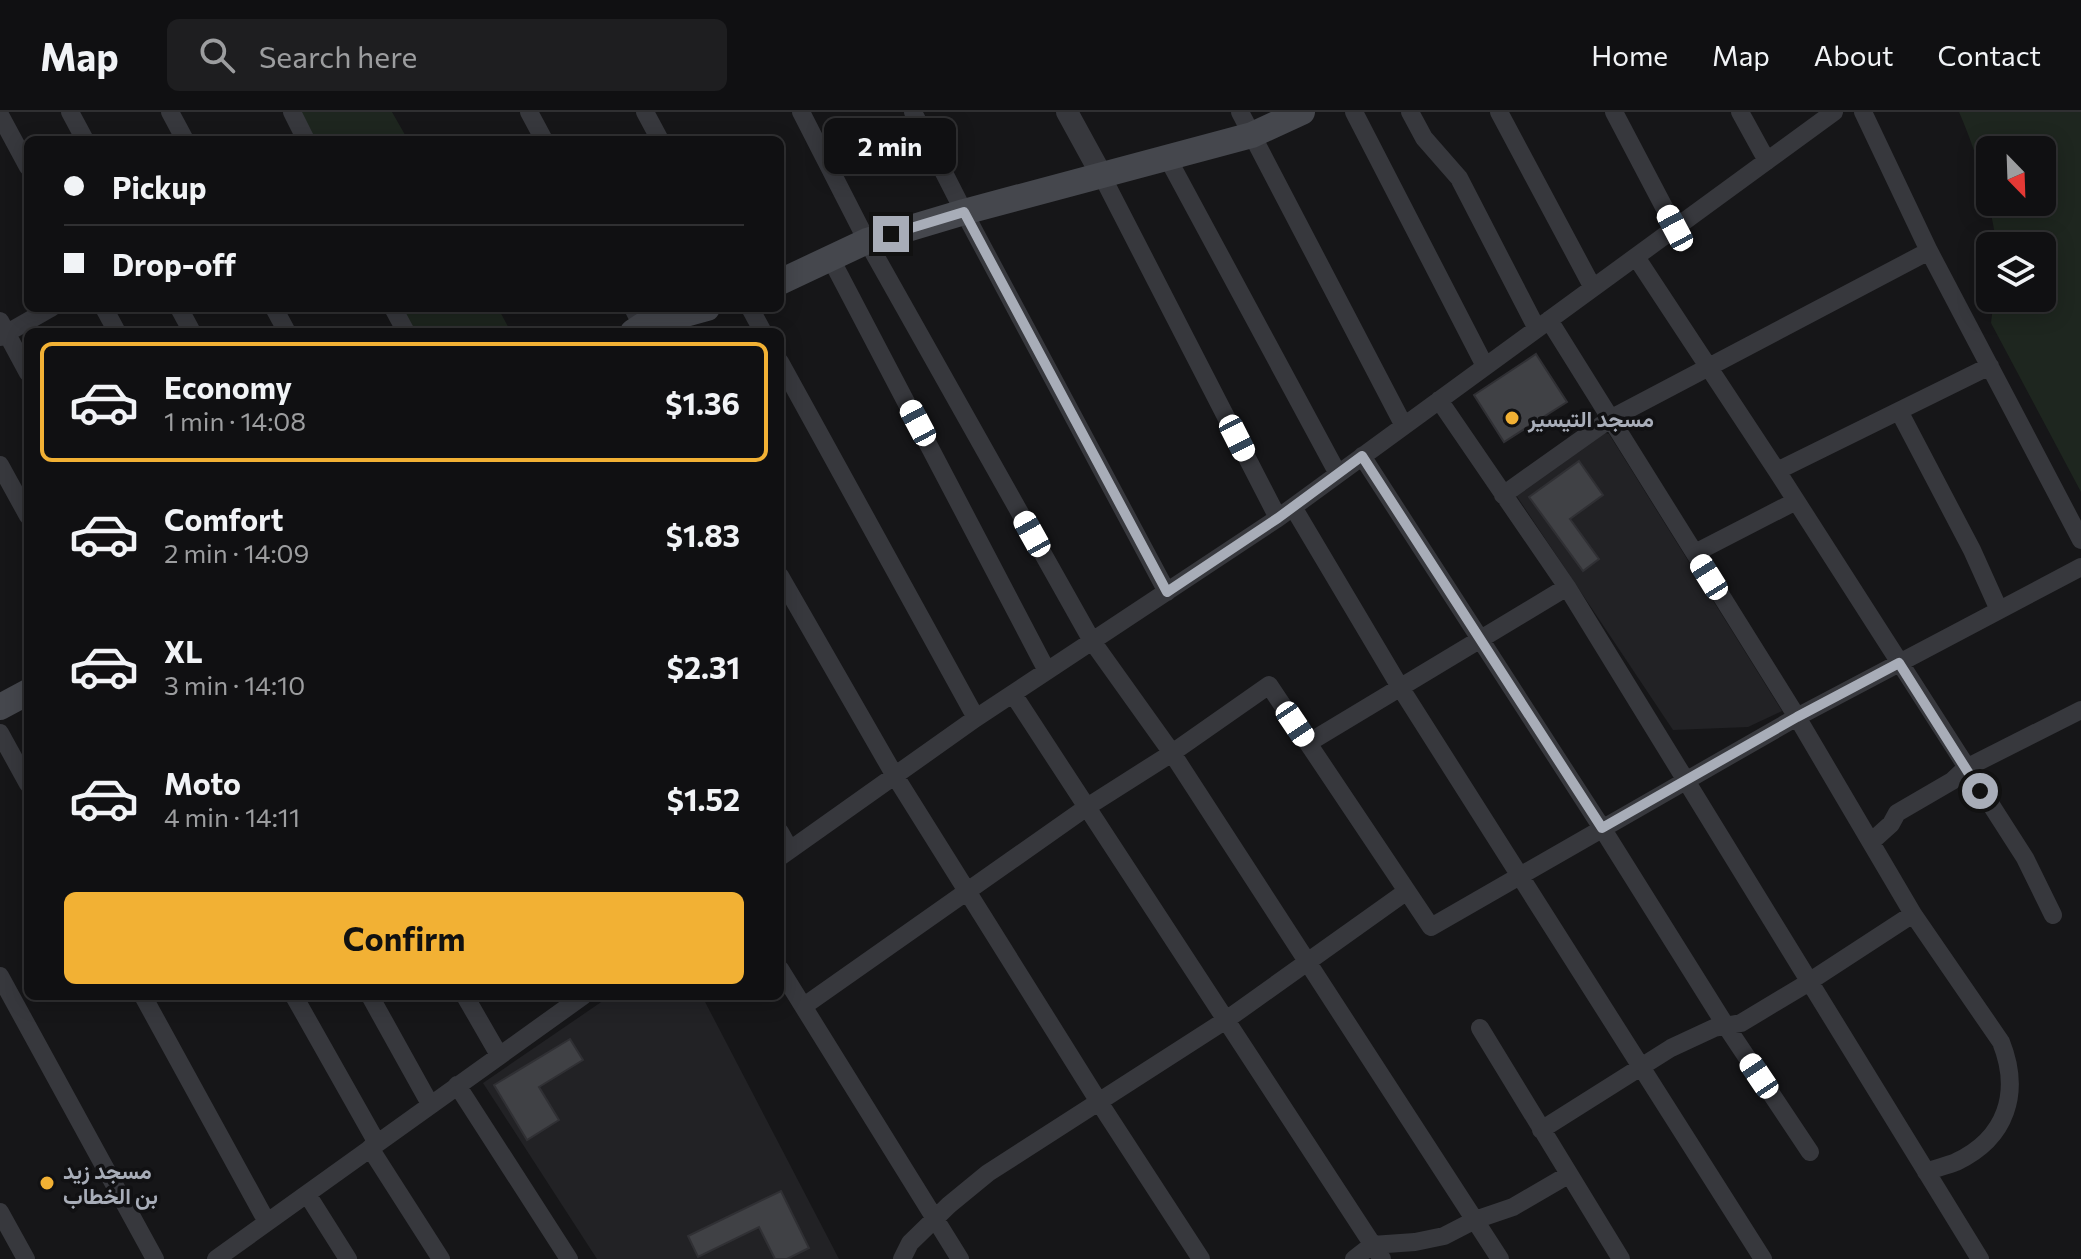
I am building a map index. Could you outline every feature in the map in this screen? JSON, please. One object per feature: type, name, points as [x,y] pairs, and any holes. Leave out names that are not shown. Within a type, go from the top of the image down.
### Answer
[{"type":"main road","points":[[784,280],[867,241],[1167,157],[1246,123],[1302,112]]},
{"type":"main road","points":[[636,322],[680,324],[700,312]]},
{"type":"main road","points":[[0,707],[24,694]]},
{"type":"street","points":[[70,112],[83,136]]},
{"type":"street","points":[[170,112],[183,136]]},
{"type":"street","points":[[292,112],[304,136]]},
{"type":"street","points":[[529,112],[542,136]]},
{"type":"street","points":[[645,112],[658,136]]},
{"type":"street","points":[[801,112],[867,241],[1092,641],[1172,753],[1500,1259]]},
{"type":"street","points":[[913,112],[1167,592]]},
{"type":"street","points":[[1067,112],[1286,512],[1763,1259]]},
{"type":"street","points":[[1354,112],[1485,366]]},
{"type":"street","points":[[1410,112],[1424,138],[1459,178],[1543,324],[1610,419],[1695,553],[1797,717],[1913,914],[2001,1042],[2009,1061],[2011,1093],[2002,1122],[1985,1143],[1957,1161],[1926,1172]]},
{"type":"street","points":[[1499,112],[1593,288]]},
{"type":"street","points":[[1614,112],[1675,228]]},
{"type":"street","points":[[1740,112],[1767,161]]},
{"type":"street","points":[[785,853],[976,718],[1286,512],[1834,112]]},
{"type":"street","points":[[1863,112],[1929,251],[2081,540]]},
{"type":"street","points":[[0,115],[24,160]]},
{"type":"street","points":[[1246,123],[1404,426]]},
{"type":"street","points":[[1167,157],[1338,474]]},
{"type":"street","points":[[1503,495],[1610,419],[1929,251]]},
{"type":"street","points":[[1636,257],[2025,858],[2053,915]]},
{"type":"street","points":[[831,259],[1047,671]]},
{"type":"street","points":[[24,366],[2,330],[42,312]]},
{"type":"street","points":[[1777,471],[1990,366]]},
{"type":"street","points":[[784,369],[976,718]]},
{"type":"street","points":[[1439,400],[1567,587],[1980,1259]]},
{"type":"street","points":[[1899,411],[1972,550],[1999,610]]},
{"type":"street","points":[[1362,456],[1726,1026],[1810,1152]]},
{"type":"street","points":[[0,465],[24,509]]},
{"type":"street","points":[[1695,553],[1796,501]]},
{"type":"street","points":[[804,1006],[1087,807],[1172,753],[1269,685],[1431,927],[1797,717],[2081,567]]},
{"type":"street","points":[[784,583],[895,776],[1201,1259]]},
{"type":"street","points":[[1308,743],[1567,587]]},
{"type":"street","points":[[1013,694],[1377,1252]]},
{"type":"street","points":[[1871,842],[1891,824],[1897,813],[1952,781],[1966,768],[2081,710]]},
{"type":"street","points":[[0,733],[24,777]]},
{"type":"street","points":[[902,1259],[910,1243],[988,1173],[1226,1020],[1407,891]]},
{"type":"street","points":[[1541,1130],[1671,1048],[1714,1028],[1741,1023],[1913,914]]},
{"type":"street","points":[[784,975],[960,1259]]},
{"type":"street","points":[[0,976],[155,1259]]},
{"type":"street","points":[[145,1000],[267,1222]]},
{"type":"street","points":[[296,1000],[373,1145],[441,1259]]},
{"type":"street","points":[[372,1000],[430,1104]]},
{"type":"street","points":[[467,1000],[499,1055]]},
{"type":"street","points":[[221,1258],[577,1000]]},
{"type":"street","points":[[1480,1028],[1621,1259]]},
{"type":"street","points":[[457,1085],[569,1259]]},
{"type":"street","points":[[1354,1259],[1444,1236],[1475,1220],[1513,1207],[1568,1175]]},
{"type":"street","points":[[307,1194],[348,1259]]},
{"type":"street","points":[[0,1212],[26,1259]]},
{"type":"shaded area","points":[[292,112],[392,112],[406,136],[304,136]]},
{"type":"shaded area","points":[[1959,112],[2081,112],[2081,492],[1991,323],[1992,312],[2056,312],[2056,232],[1994,232],[1991,216],[2056,216],[2056,136],[1976,136],[1976,158]]},
{"type":"shaded area","points":[[395,312],[500,312],[509,328],[404,328]]},
{"type":"shaded area","points":[[1602,432],[1609,434],[1782,711],[1748,727],[1673,730],[1514,492]]},
{"type":"shaded area","points":[[604,1000],[704,1000],[839,1259],[597,1259],[483,1083]]},
{"type":"building","points":[[1536,354],[1567,402],[1504,442],[1474,395]]},
{"type":"building","points":[[1579,461],[1603,495],[1570,519],[1599,559],[1583,571],[1529,497]]},
{"type":"building","points":[[570,1039],[583,1060],[539,1087],[559,1120],[527,1140],[494,1085]]},
{"type":"building","points":[[781,1191],[809,1248],[787,1259],[775,1259],[759,1227],[698,1257],[688,1236]]},
{"type":"place","name":"مسجد التيسير","points":[[1512,418]]},
{"type":"place","name":"مسجد زيد بن الخطاب","points":[[47,1183]]},
{"type":"route","points":[[891,234],[964,212],[1167,592],[1278,518],[1362,456],[1602,828],[1899,663],[1980,791]]}]
